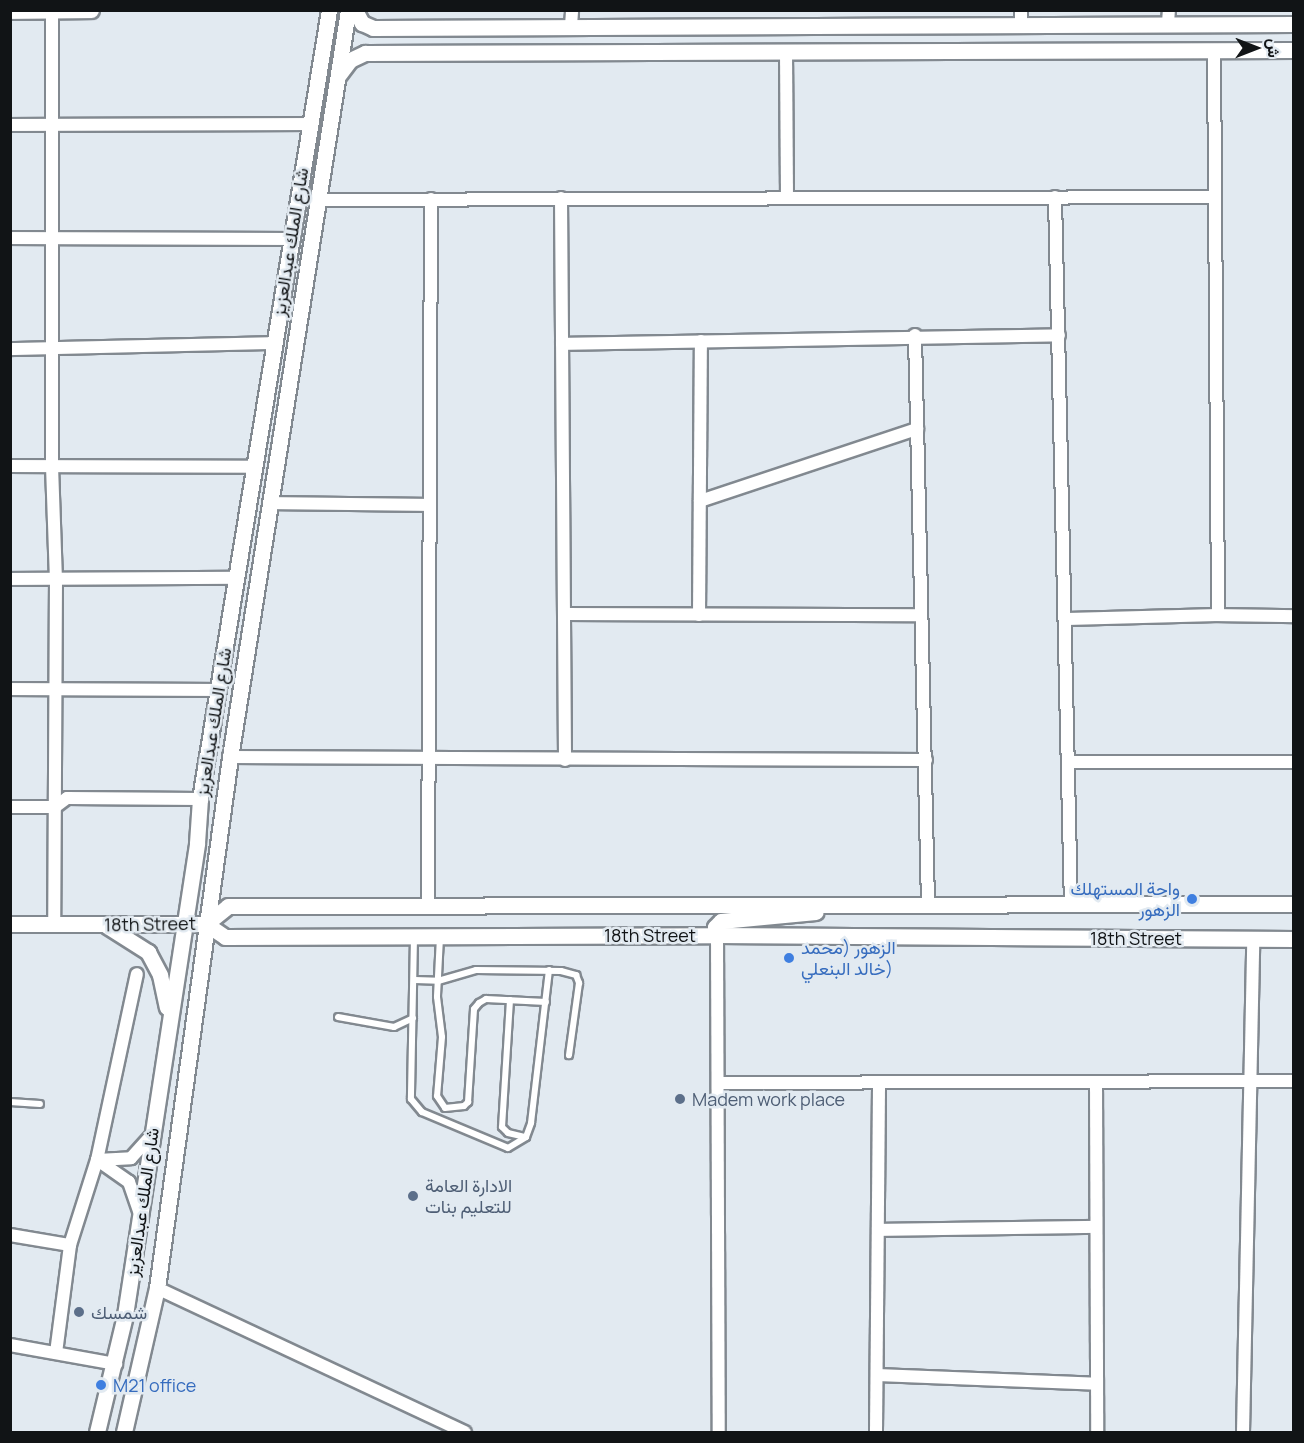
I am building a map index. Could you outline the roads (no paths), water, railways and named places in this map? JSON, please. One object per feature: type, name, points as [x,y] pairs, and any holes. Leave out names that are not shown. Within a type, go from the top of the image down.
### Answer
[{"type":"street","points":[[10,11],[91,10]]},
{"type":"street","name":"شارع الملك عبدالعزيز","points":[[97,1432],[116,1364],[140,1217],[184,924],[200,799],[289,240],[329,10]]},
{"type":"street","name":"شارع الملك عبدالعزيز","points":[[124,1432],[156,1288],[230,757],[348,10]]},
{"type":"street","points":[[355,10],[362,23],[373,28],[1021,17],[1168,17],[1293,24]]},
{"type":"street","points":[[571,26],[572,10]]},
{"type":"street","points":[[52,11],[54,125],[52,466],[56,579],[54,925]]},
{"type":"street","points":[[1214,51],[1213,196],[1218,615]]},
{"type":"street","points":[[337,78],[350,60],[365,53],[1293,51]]},
{"type":"street","points":[[786,52],[787,198]]},
{"type":"street","points":[[10,125],[309,124]]},
{"type":"street","points":[[318,200],[1213,196]]},
{"type":"street","points":[[1055,197],[1071,904]]},
{"type":"street","points":[[428,904],[431,198]]},
{"type":"street","points":[[561,198],[565,760]]},
{"type":"street","points":[[10,238],[289,240]]},
{"type":"street","points":[[562,344],[915,335],[1059,335]]},
{"type":"street","points":[[915,335],[928,905]]},
{"type":"street","points":[[699,615],[700,341]]},
{"type":"street","points":[[10,349],[274,343]]},
{"type":"street","points":[[700,501],[917,429]]},
{"type":"street","points":[[10,466],[254,467]]},
{"type":"street","points":[[270,503],[429,505]]},
{"type":"street","points":[[10,579],[236,578]]},
{"type":"street","points":[[564,614],[921,615]]},
{"type":"street","points":[[1065,620],[1218,615],[1293,616]]},
{"type":"street","points":[[10,689],[218,690]]},
{"type":"street","points":[[230,757],[926,760]]},
{"type":"street","points":[[1069,762],[1293,762]]},
{"type":"street","points":[[10,807],[55,807],[67,798],[200,799]]},
{"type":"street","points":[[206,924],[228,906],[1293,904]]},
{"type":"street","points":[[719,1432],[720,1083],[715,927],[721,921],[776,918],[869,905]]},
{"type":"street","name":"18th Street","points":[[10,924],[206,924],[225,937],[717,935],[1293,939]]},
{"type":"street","points":[[104,924],[138,943],[155,961],[169,1018]]},
{"type":"street","points":[[1243,1432],[1252,1082],[1253,939]]},
{"type":"street","points":[[56,1353],[70,1245],[97,1160],[136,974]]},
{"type":"street","points":[[720,1083],[1293,1081]]},
{"type":"street","points":[[876,1432],[879,1082]]},
{"type":"street","points":[[1096,1082],[1097,1432]]},
{"type":"street","points":[[97,1160],[131,1158],[152,1135]]},
{"type":"street","points":[[97,1160],[129,1182],[140,1217]]},
{"type":"street","points":[[878,1230],[1096,1227]]},
{"type":"street","points":[[10,1235],[70,1245]]},
{"type":"street","points":[[156,1288],[465,1432]]},
{"type":"street","points":[[10,1345],[116,1364]]},
{"type":"street","points":[[877,1375],[1097,1384]]},
{"type":"lane","points":[[414,936],[415,981],[410,1090],[415,1106],[508,1148],[526,1137]]},
{"type":"lane","points":[[440,936],[438,981],[442,1037],[437,1096],[445,1108],[464,1106],[468,1102],[474,1009],[486,999],[546,1002]]},
{"type":"lane","points":[[415,981],[438,981],[476,970],[568,972],[578,979],[569,1055]]},
{"type":"lane","points":[[526,1137],[549,970]]},
{"type":"lane","points":[[510,1000],[502,1127],[508,1133],[526,1137]]},
{"type":"lane","points":[[338,1017],[394,1027],[413,1018]]},
{"type":"lane","points":[[10,1102],[40,1104]]},
{"type":"place","name":"واحة المستهلك الزهور","points":[[1192,899]]},
{"type":"place","name":"الزهور (محمد خالد البنعلي)","points":[[789,958]]},
{"type":"place","name":"Madem work place","points":[[680,1099]]},
{"type":"place","name":"الادارة العامة للتعليم بنات","points":[[413,1196]]},
{"type":"place","name":"شمسك","points":[[79,1312]]},
{"type":"place","name":"M21 office","points":[[101,1385]]}]
